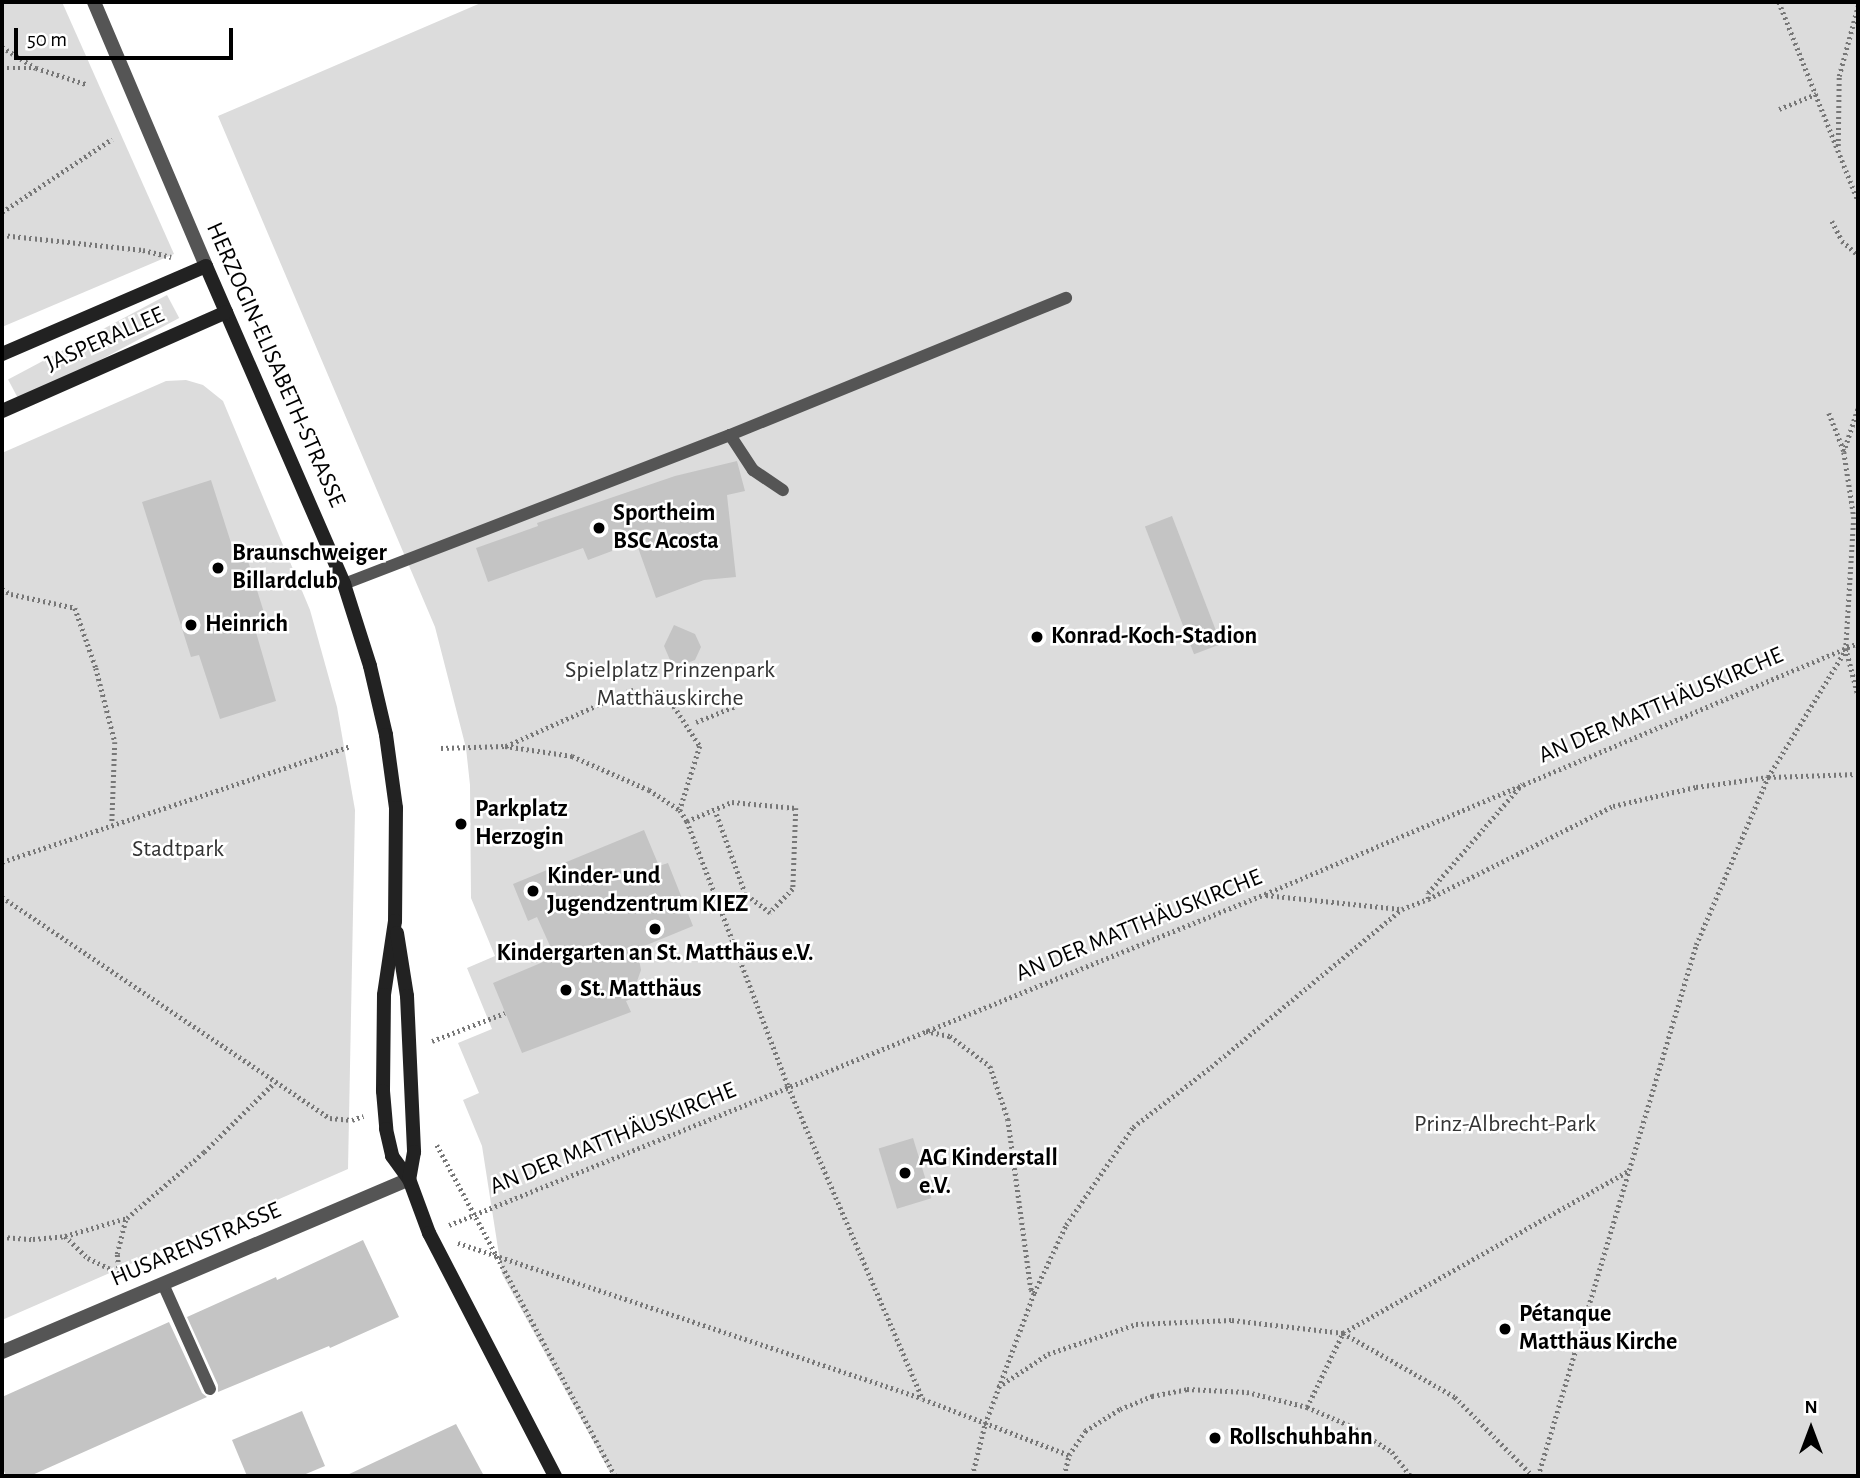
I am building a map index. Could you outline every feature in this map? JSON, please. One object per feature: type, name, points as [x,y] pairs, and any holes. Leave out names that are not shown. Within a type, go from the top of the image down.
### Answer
[{"type":"street","name":"HERZOGIN-ELISABETH-STRASSE","points":[[94,2],[344,584],[370,666],[386,735],[396,808],[396,921],[407,996],[414,1152],[409,1179]]},
{"type":"street","name":"JASPERALLEE","points":[[2,355],[206,266]]},
{"type":"street","name":"JASPERALLEE","points":[[2,411],[226,312]]},
{"type":"street","name":"HERZOGIN-ELISABETH-STRASSE","points":[[396,921],[384,995],[383,1091],[392,1156],[409,1179],[429,1234],[555,1476]]},
{"type":"street","name":"HUSARENSTRASSE","points":[[2,1353],[409,1179]]},
{"type":"lane","points":[[344,584],[730,435],[1066,298]]},
{"type":"lane","points":[[730,435],[753,471],[783,490]]},
{"type":"lane","points":[[163,1284],[210,1389]]},
{"type":"path","points":[[1779,2],[1858,201]]},
{"type":"path","points":[[1838,150],[1839,76],[1858,6]]},
{"type":"path","points":[[2,47],[36,68],[86,84]]},
{"type":"path","points":[[2,68],[36,68]]},
{"type":"path","points":[[1779,108],[1816,94]]},
{"type":"path","points":[[2,212],[112,139]]},
{"type":"path","points":[[1832,221],[1842,241],[1858,255]]},
{"type":"path","points":[[2,235],[143,250],[206,266]]},
{"type":"path","points":[[1844,452],[1858,409]]},
{"type":"path","points":[[1829,413],[1844,452],[1854,517],[1846,648],[1858,695]]},
{"type":"path","points":[[2,589],[11,594],[75,608],[96,668],[115,742],[112,824]]},
{"type":"path","name":"AN DER MATTHÄUSKIRCHE","points":[[429,1234],[1265,894],[1858,643]]},
{"type":"path","points":[[998,1387],[1048,1354],[1136,1324],[1232,1320],[1343,1333],[1455,1397],[1536,1476],[1631,1170],[1696,945],[1768,777],[1846,648]]},
{"type":"path","points":[[505,746],[631,690],[667,697],[700,746],[680,810]]},
{"type":"path","points":[[696,722],[736,706]]},
{"type":"path","points":[[2,862],[350,746]]},
{"type":"path","points":[[441,748],[505,746],[572,756],[649,790],[680,810],[687,821],[788,1086],[923,1399]]},
{"type":"path","points":[[972,1476],[985,1423],[1034,1293],[1066,1225],[1133,1128],[1211,1068],[1402,909],[1428,899],[1613,806],[1696,787],[1768,777],[1858,774]]},
{"type":"path","points":[[1428,899],[1428,893],[1523,783]]},
{"type":"path","points":[[687,821],[732,802],[796,808],[793,889],[770,913],[746,894],[715,811]]},
{"type":"path","points":[[1265,894],[1402,909]]},
{"type":"path","points":[[2,897],[274,1083],[330,1118],[352,1120],[362,1116]]},
{"type":"path","points":[[432,1041],[505,1013]]},
{"type":"path","points":[[925,1031],[950,1036],[990,1066],[1008,1119],[1031,1289],[1034,1293]]},
{"type":"path","points":[[2,1237],[33,1239],[65,1236],[127,1218],[204,1152],[274,1083]]},
{"type":"path","points":[[436,1140],[473,1215],[615,1476]]},
{"type":"path","points":[[1307,1407],[1343,1333],[1631,1170]]},
{"type":"path","points":[[65,1236],[88,1258],[118,1273],[117,1254],[127,1218]]},
{"type":"path","points":[[429,1234],[923,1399],[1069,1455]]},
{"type":"path","points":[[1064,1476],[1069,1455],[1085,1431],[1120,1409],[1152,1396],[1187,1389],[1247,1392],[1307,1407],[1351,1426],[1392,1452],[1411,1476]]},
{"type":"green space","points":[[2,2],[62,2],[174,254],[2,327]]},
{"type":"green space","points":[[483,2],[1858,2],[1858,1476],[612,1476],[502,1274],[482,1146],[463,1100],[479,1093],[458,1043],[492,1029],[467,968],[495,956],[471,898],[470,785],[466,748],[435,627],[218,116]]},
{"type":"green space","points":[[167,295],[179,318],[20,402],[8,380]]},
{"type":"green space","name":"Stadtpark","points":[[186,380],[203,385],[223,401],[310,610],[337,707],[355,810],[348,1169],[2,1320],[2,453],[166,381]]},
{"type":"building","points":[[737,461],[745,491],[727,495],[736,577],[704,580],[656,598],[636,542],[588,560],[583,548],[488,582],[476,548],[538,526],[537,523],[675,476]]},
{"type":"building","points":[[211,480],[233,549],[243,545],[266,619],[253,622],[276,701],[220,719],[199,655],[191,657],[142,502]]},
{"type":"building","points":[[1172,516],[1221,644],[1194,654],[1145,526]]},
{"type":"building","points":[[674,625],[695,634],[701,647],[695,660],[682,665],[670,660],[664,646]]},
{"type":"building","points":[[644,830],[659,866],[668,863],[693,926],[637,949],[641,970],[635,987],[638,996],[626,1001],[631,1012],[522,1053],[493,983],[555,957],[537,917],[528,921],[513,884]]},
{"type":"building","name":"AG Kinderstall e.V.","points":[[913,1138],[931,1198],[897,1209],[879,1149]]},
{"type":"building","points":[[363,1240],[399,1317],[330,1348],[329,1346],[218,1392],[218,1385],[187,1317],[276,1277],[277,1280]]},
{"type":"building","points":[[169,1322],[202,1393],[207,1397],[30,1476],[6,1476],[2,1466],[2,1397]]},
{"type":"building","points":[[302,1411],[325,1466],[301,1476],[247,1476],[232,1440]]},
{"type":"building","points":[[456,1424],[484,1476],[345,1476]]},
{"type":"place","name":"Sportheim BSC Acosta","points":[[599,528]]},
{"type":"place","name":"Braunschweiger Billardclub","points":[[218,568]]},
{"type":"place","name":"Heinrich","points":[[191,625]]},
{"type":"place","name":"Konrad-Koch-Stadion","points":[[1037,637]]},
{"type":"place","name":"Parkplatz Herzogin","points":[[461,824]]},
{"type":"place","name":"Kinder- und Jugendzentrum KIEZ","points":[[533,891]]},
{"type":"place","name":"Kindergarten an St. Matthäus e.V.","points":[[655,929]]},
{"type":"place","name":"St. Matthäus","points":[[566,990]]},
{"type":"place","name":"AG Kinderstall e.V.","points":[[905,1173]]},
{"type":"place","name":"Pétanque Matthäus Kirche","points":[[1505,1329]]},
{"type":"place","name":"Rollschuhbahn","points":[[1215,1438]]},
{"type":"park label","name":"Spielplatz Prinzenpark Matthäuskirche","points":[[670,685]]},
{"type":"park label","name":"Prinz-Albrecht-Park","points":[[1505,1125]]}]
